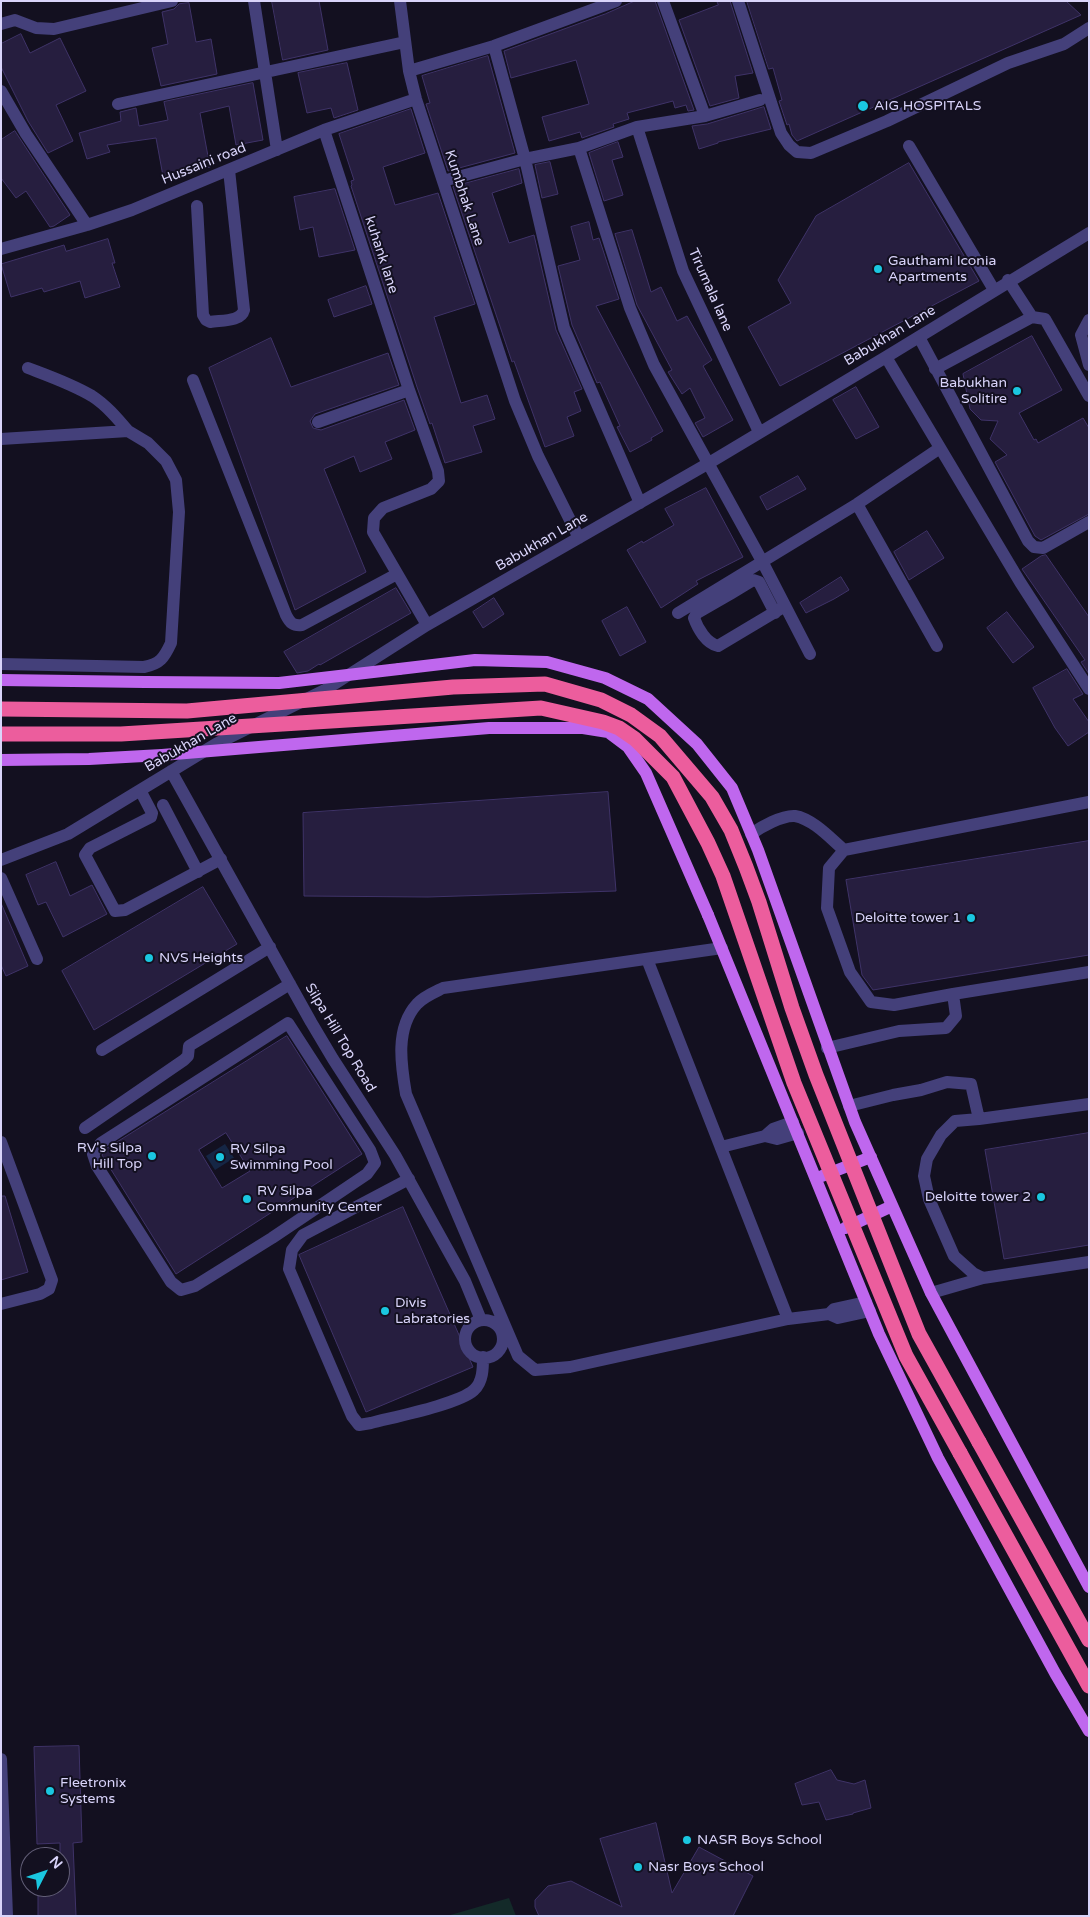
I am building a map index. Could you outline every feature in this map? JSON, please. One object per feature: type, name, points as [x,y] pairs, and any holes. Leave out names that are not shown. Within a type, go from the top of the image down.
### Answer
[{"type":"highway","points":[[1,709],[187,711],[453,687],[545,684],[601,700],[631,715],[660,736],[712,797],[731,830],[759,902],[792,1008],[816,1075],[919,1334],[1089,1640]]},
{"type":"highway","points":[[1,734],[121,734],[541,708],[603,722],[619,728],[635,739],[673,777],[708,843],[732,902],[794,1084],[906,1356],[1089,1686]]},
{"type":"main road","points":[[1,680],[279,683],[475,660],[547,662],[605,678],[648,699],[697,744],[732,788],[751,834],[849,1106],[892,1206],[931,1293],[1089,1587]]},
{"type":"main road","points":[[1,760],[89,759],[162,755],[489,728],[583,728],[608,732],[628,747],[646,773],[708,915],[868,1306],[938,1458],[1055,1673],[1089,1731]]},
{"type":"main road","points":[[816,1178],[871,1157]]},
{"type":"main road","points":[[837,1231],[892,1206]]},
{"type":"street","points":[[1,24],[15,20],[36,28],[54,29],[172,1]]},
{"type":"street","points":[[254,1],[268,71],[277,150]]},
{"type":"street","name":"Kumbhak Lane","points":[[400,1],[409,71],[416,99],[515,401],[538,456],[579,538]]},
{"type":"street","points":[[409,71],[494,46],[616,1]]},
{"type":"street","points":[[663,1],[705,116]]},
{"type":"street","points":[[738,1],[781,133],[789,145],[798,152],[811,153],[887,121],[1008,63],[1064,44],[1089,28]]},
{"type":"street","points":[[118,104],[405,42]]},
{"type":"street","points":[[494,46],[525,159],[564,328],[640,503]]},
{"type":"street","points":[[1,91],[26,134],[87,225]]},
{"type":"street","name":"Hussaini road","points":[[1,248],[87,225],[132,210],[324,130],[416,99]]},
{"type":"street","points":[[442,180],[525,159],[579,148],[637,128],[705,116],[760,100]]},
{"type":"street","name":"Tirumala lane","points":[[637,128],[683,271],[759,432]]},
{"type":"street","name":"kuhank lane","points":[[324,130],[409,390],[438,471],[438,481],[431,489],[384,508],[374,518],[373,532],[397,574]]},
{"type":"street","points":[[909,146],[994,290]]},
{"type":"street","points":[[579,148],[630,308],[654,365],[709,462],[762,562],[780,609]]},
{"type":"street","points":[[197,206],[202,315],[210,322],[239,318],[244,310],[229,170]]},
{"type":"street","name":"Babukhan Lane","points":[[1,860],[68,834],[171,771],[240,732],[325,690],[427,625],[640,503],[886,357],[1008,280],[1089,232]]},
{"type":"street","points":[[1008,280],[1032,318]]},
{"type":"street","points":[[935,369],[1032,318],[1045,319],[1089,396]]},
{"type":"street","points":[[1089,320],[1081,335],[1089,366]]},
{"type":"street","points":[[918,337],[1028,541],[1034,547],[1043,548],[1089,522]]},
{"type":"street","points":[[886,357],[1020,582],[1089,689]]},
{"type":"street","points":[[1,664],[144,667],[155,665],[165,656],[171,643],[179,512],[176,480],[166,461],[148,443],[128,431],[111,412],[91,396],[56,378],[28,368]]},
{"type":"street","points":[[193,380],[290,622],[296,626],[302,625],[397,574],[427,625]]},
{"type":"street","points":[[318,422],[409,390]]},
{"type":"street","points":[[1,439],[128,431]]},
{"type":"street","points":[[780,609],[718,646],[712,645],[696,625],[694,618],[762,562],[857,504],[940,448]]},
{"type":"street","points":[[857,504],[936,646]]},
{"type":"street","points":[[678,613],[727,590],[754,580],[758,582],[780,609],[810,654]]},
{"type":"street","name":"Silpa Hill Top Road","points":[[171,771],[311,1022],[396,1155],[465,1281],[481,1320]]},
{"type":"street","points":[[140,790],[152,813],[151,817],[90,848],[85,855],[112,908],[118,912],[125,910],[221,859]]},
{"type":"street","points":[[1089,802],[844,850],[829,868],[827,908],[850,972],[871,1002],[894,1005],[1089,972]]},
{"type":"street","points":[[163,805],[198,872]]},
{"type":"street","points":[[751,834],[768,823],[794,816],[817,826],[844,850]]},
{"type":"street","points":[[1,878],[37,959]]},
{"type":"street","points":[[102,1050],[270,947]]},
{"type":"street","points":[[722,948],[443,988],[417,1003],[405,1022],[401,1060],[406,1094],[518,1356],[535,1370],[570,1367],[788,1319],[829,1314],[838,1318],[868,1306]]},
{"type":"street","points":[[647,959],[788,1319]]},
{"type":"street","points":[[84,1128],[184,1060],[188,1056],[189,1046],[290,984]]},
{"type":"street","points":[[827,1048],[900,1031],[946,1028],[956,1016],[952,994]]},
{"type":"street","points":[[295,1033],[311,1022]]},
{"type":"street","points":[[285,1024],[290,1024],[318,1070],[370,1150],[376,1163],[367,1174],[272,1238],[195,1286],[181,1290],[171,1282],[97,1166],[93,1154],[101,1143],[285,1024]]},
{"type":"street","points":[[318,1070],[333,1059]]},
{"type":"street","points":[[849,1106],[921,1090],[947,1082],[971,1084],[979,1119]]},
{"type":"street","points":[[983,1278],[973,1273],[954,1256],[929,1199],[924,1176],[927,1160],[941,1135],[955,1121],[1089,1104]]},
{"type":"street","points":[[721,1147],[765,1136],[777,1138],[795,1127]]},
{"type":"street","points":[[1,1142],[6,1169],[52,1280],[49,1289],[40,1294],[1,1304]]},
{"type":"street","points":[[409,1179],[303,1235],[292,1250],[289,1270],[352,1416],[359,1425],[452,1401],[468,1394],[475,1389],[481,1380],[483,1357]]},
{"type":"street","points":[[931,1293],[983,1278],[1089,1262]]},
{"type":"street","points":[[481,1320],[493,1322],[501,1332],[502,1338],[499,1350],[489,1357],[483,1357],[472,1353],[466,1343],[467,1331],[475,1322],[481,1320]]},
{"type":"street","points":[[1,1759],[7,1916]]},
{"type":"green space","points":[[509,1898],[516,1916],[447,1916]]},
{"type":"water","name":"RV Silpa Swimming Pool","points":[[225,1144],[234,1158],[215,1170],[206,1156]]},
{"type":"building","points":[[272,1],[319,1],[328,50],[283,60]]},
{"type":"building","points":[[635,1],[655,1],[694,110],[688,111],[686,105],[675,108],[673,101],[627,113],[629,119],[613,124],[614,127],[582,138],[580,132],[549,141],[542,117],[589,104],[576,60],[511,78],[504,51]]},
{"type":"building","points":[[717,1],[730,1],[753,73],[735,76],[739,98],[710,106],[679,20],[718,5]]},
{"type":"building","points":[[747,1],[1066,1],[1081,15],[797,141],[792,135],[789,124],[787,125],[779,101],[782,100],[773,68],[769,69]]},
{"type":"building","points":[[189,3],[196,42],[211,39],[217,74],[161,86],[152,48],[168,44],[162,12],[174,9],[179,4]]},
{"type":"building","points":[[21,34],[30,53],[60,38],[86,91],[56,105],[73,141],[48,153],[28,121],[1,67],[1,44]]},
{"type":"building","points":[[488,56],[515,153],[448,171],[426,104],[430,103],[422,76]]},
{"type":"building","points":[[347,63],[358,110],[334,118],[331,108],[307,113],[298,73]]},
{"type":"building","points":[[253,83],[263,140],[236,145],[229,106],[200,113],[210,167],[163,176],[156,138],[107,145],[110,152],[87,159],[79,133],[121,121],[120,112],[136,108],[139,126],[168,120],[164,102]]},
{"type":"building","points":[[764,107],[771,129],[718,142],[699,149],[692,126],[707,124]]},
{"type":"building","points":[[411,109],[425,153],[383,167],[395,205],[438,193],[475,304],[434,317],[461,403],[487,395],[495,419],[473,426],[482,452],[445,463],[432,423],[430,424],[417,387],[351,186],[351,181],[354,180],[339,134]]},
{"type":"building","points":[[15,131],[70,215],[54,226],[50,227],[26,191],[16,198],[1,178],[1,140]]},
{"type":"building","points":[[618,142],[623,157],[612,160],[623,195],[604,201],[589,153]]},
{"type":"building","points":[[550,162],[558,194],[542,198],[535,165]]},
{"type":"building","name":"Gauthami Iconia Apartments","points":[[909,163],[979,281],[780,386],[748,327],[791,303],[778,280],[816,216]]},
{"type":"building","points":[[519,169],[522,183],[492,193],[509,243],[534,235],[556,330],[582,389],[574,392],[581,411],[567,417],[574,436],[545,447],[514,361],[512,362],[453,187]]},
{"type":"building","points":[[335,189],[355,250],[319,257],[313,227],[300,230],[294,197]]},
{"type":"building","points":[[589,222],[593,240],[599,238],[619,299],[596,306],[663,431],[651,438],[652,440],[630,452],[617,427],[620,426],[600,382],[597,383],[572,325],[558,266],[580,260],[571,227]]},
{"type":"building","points":[[632,230],[651,292],[661,287],[677,321],[687,316],[712,360],[703,366],[733,420],[703,437],[695,423],[705,418],[690,388],[682,394],[668,372],[672,370],[637,305],[615,234]]},
{"type":"building","points":[[108,239],[115,263],[112,263],[120,287],[85,298],[80,281],[44,292],[42,288],[11,297],[1,264],[64,245],[66,251]]},
{"type":"building","points":[[366,286],[372,304],[334,317],[328,300]]},
{"type":"building","points":[[1032,336],[1062,390],[1019,413],[1034,440],[1036,439],[1038,443],[1083,418],[1089,428],[1089,514],[1041,540],[1035,536],[995,462],[1007,455],[990,439],[998,421],[981,420],[970,409],[963,374]]},
{"type":"building","points":[[271,338],[291,387],[388,353],[399,385],[315,414],[310,421],[313,428],[321,430],[404,400],[415,430],[385,442],[392,459],[360,472],[354,456],[324,469],[366,572],[295,610],[209,368]]},
{"type":"building","points":[[856,387],[879,427],[856,439],[833,400]]},
{"type":"building","points":[[798,476],[806,489],[767,510],[760,497]]},
{"type":"building","points":[[706,488],[743,557],[696,581],[698,584],[661,608],[627,550],[674,525],[665,509]]},
{"type":"building","points":[[927,531],[944,558],[909,580],[894,552]]},
{"type":"building","points":[[1046,555],[1089,617],[1089,674],[1081,662],[1085,660],[1022,569],[1041,556]]},
{"type":"building","points":[[841,577],[849,590],[806,613],[800,603]]},
{"type":"building","points":[[396,588],[411,613],[320,665],[308,671],[297,673],[284,652]]},
{"type":"building","points":[[494,598],[504,614],[483,628],[473,612]]},
{"type":"building","points":[[627,607],[646,642],[620,656],[602,621]]},
{"type":"building","points":[[1007,612],[1034,647],[1013,663],[987,628]]},
{"type":"building","points":[[1067,669],[1083,694],[1073,699],[1089,722],[1089,732],[1068,746],[1055,728],[1033,688]]},
{"type":"building","points":[[608,792],[616,891],[428,897],[304,896],[303,813]]},
{"type":"building","name":"Deloitte tower 1","points":[[1089,841],[1089,955],[873,990],[862,975],[846,880]]},
{"type":"building","points":[[56,862],[70,896],[92,885],[107,914],[63,937],[46,902],[38,905],[26,875]]},
{"type":"building","name":"NVS Heights","points":[[203,887],[237,944],[94,1030],[62,971]]},
{"type":"building","points":[[1,903],[28,966],[6,976],[1,965]]},
{"type":"building","name":"RV's Silpa Hill Top","points":[[287,1036],[362,1154],[176,1274],[102,1155],[106,1149]],"holes":[[[226,1133],[250,1171],[222,1188],[199,1150]]]},
{"type":"building","name":"Deloitte tower 2","points":[[1089,1133],[1089,1245],[1004,1259],[985,1150]]},
{"type":"building","points":[[1,1196],[5,1196],[28,1272],[1,1280]]},
{"type":"building","name":"Divis Labratories","points":[[403,1207],[473,1367],[366,1412],[299,1255]]},
{"type":"building","points":[[79,1746],[82,1842],[73,1843],[76,1916],[38,1916],[38,1897],[70,1897],[70,1847],[60,1847],[60,1843],[37,1844],[34,1747]]},
{"type":"building","points":[[831,1770],[837,1780],[854,1784],[865,1780],[871,1808],[826,1820],[819,1802],[802,1805],[795,1784]]},
{"type":"building","name":"Nasr Boys School","points":[[656,1823],[672,1893],[699,1847],[753,1876],[733,1916],[539,1916],[535,1907],[535,1900],[548,1886],[571,1881],[622,1907],[600,1839]]},
{"type":"place","name":"AIG HOSPITALS","points":[[863,106]]},
{"type":"place","name":"Gauthami Iconia Apartments","points":[[878,269]]},
{"type":"place","name":"Babukhan Solitire","points":[[1017,391]]},
{"type":"place","name":"Deloitte tower 1","points":[[971,918]]},
{"type":"place","name":"NVS Heights","points":[[149,958]]},
{"type":"place","name":"RV's Silpa Hill Top","points":[[152,1156]]},
{"type":"place","name":"RV Silpa Swimming Pool","points":[[220,1157]]},
{"type":"place","name":"Deloitte tower 2","points":[[1041,1197]]},
{"type":"place","name":"RV Silpa Community Center","points":[[247,1199]]},
{"type":"place","name":"Divis Labratories","points":[[385,1311]]},
{"type":"place","name":"Fleetronix Systems","points":[[50,1791]]},
{"type":"place","name":"NASR Boys School","points":[[687,1840]]},
{"type":"place","name":"Nasr Boys School","points":[[638,1867]]}]
